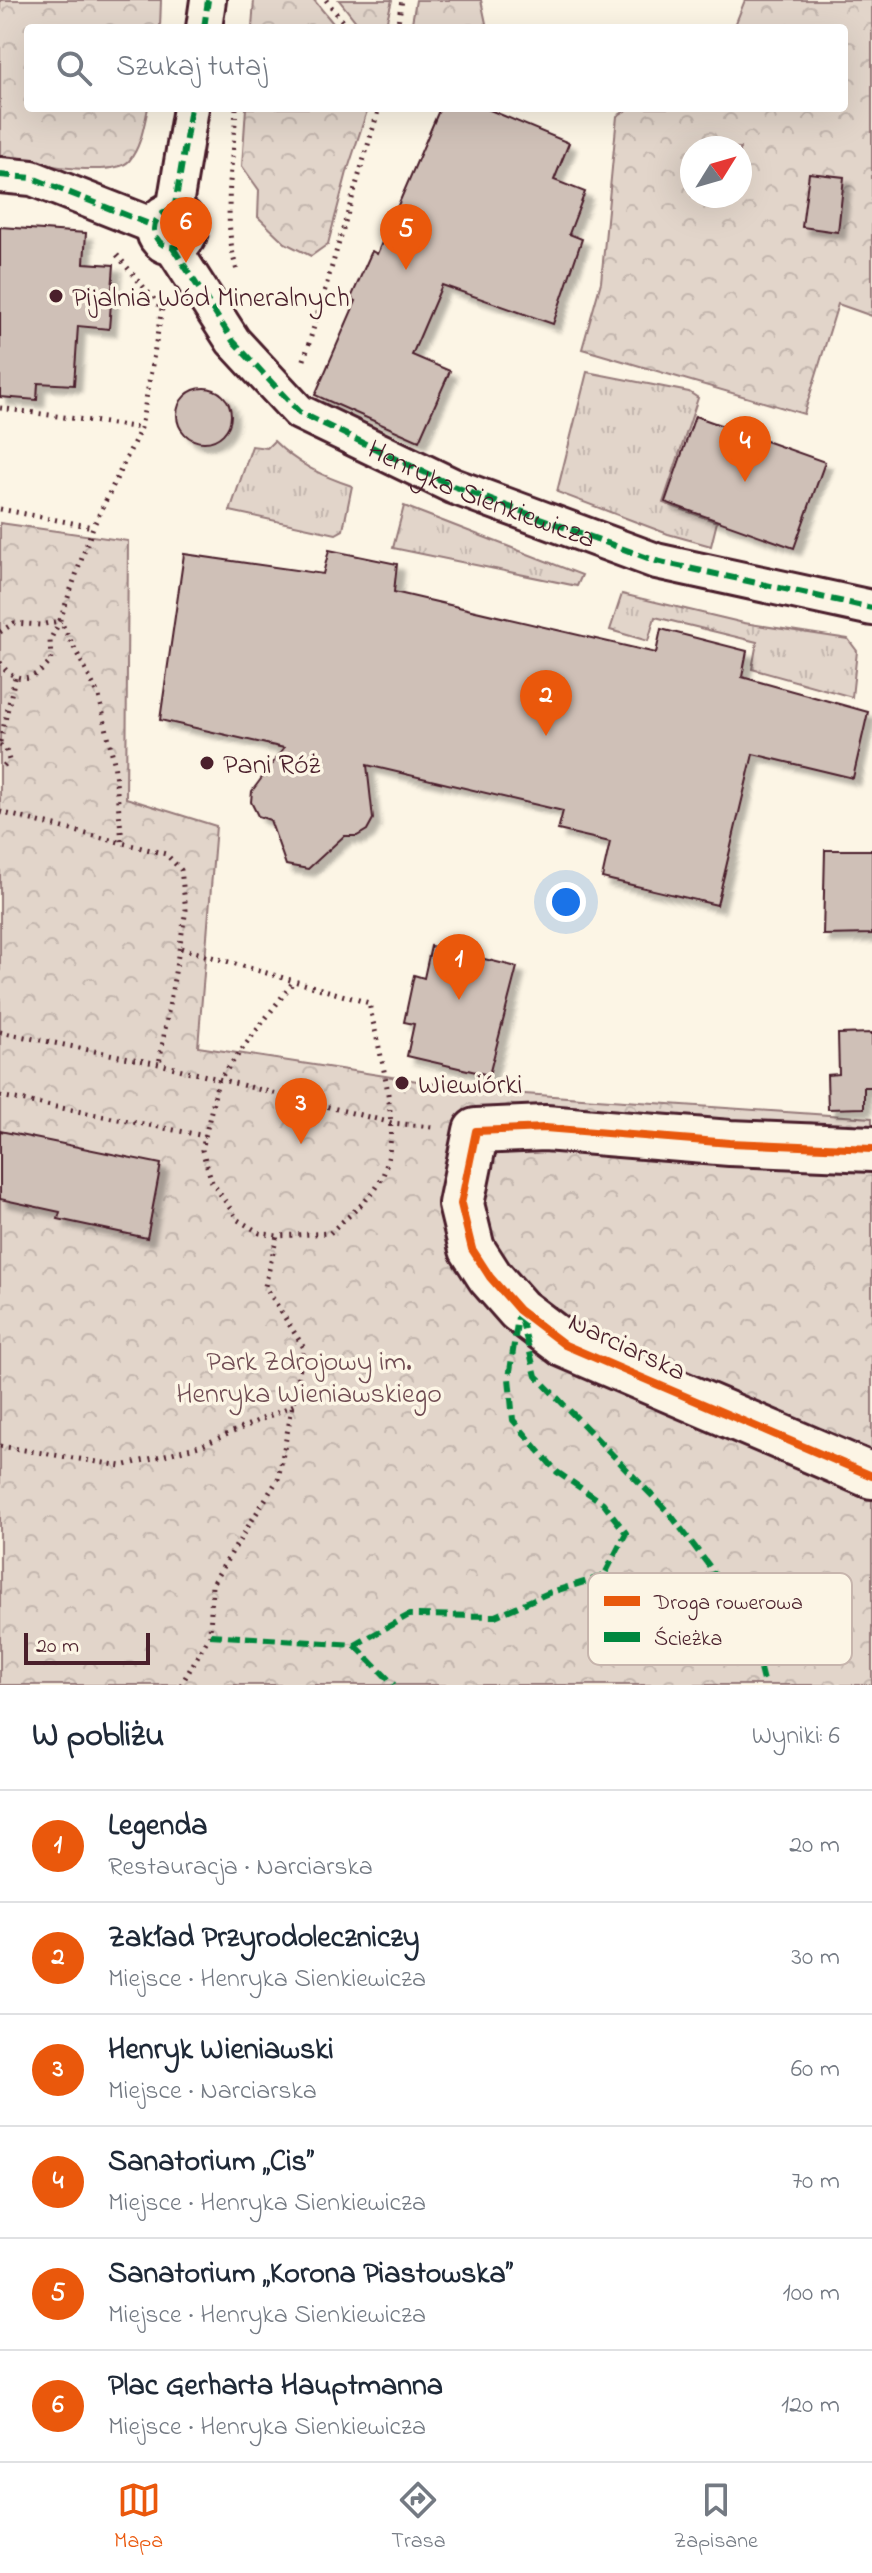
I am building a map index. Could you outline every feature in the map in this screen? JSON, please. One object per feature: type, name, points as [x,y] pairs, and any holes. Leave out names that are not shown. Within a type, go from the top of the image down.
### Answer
[{"type":"street","points":[[205,24],[208,0]]},
{"type":"street","points":[[0,175],[32,178],[167,228],[190,112]]},
{"type":"street","name":"Henryka Sienkiewicza","points":[[167,228],[233,341],[299,412],[453,486],[656,561],[872,608]]},
{"type":"street","points":[[476,1131],[545,1128],[730,1143],[872,1149]]},
{"type":"street","name":"Narciarska","points":[[476,1131],[461,1204],[472,1249],[490,1277],[519,1310],[565,1345],[872,1476]]},
{"type":"path","points":[[326,0],[345,24]]},
{"type":"path","points":[[398,24],[402,0]]},
{"type":"path","points":[[236,112],[231,253],[240,282]]},
{"type":"path","points":[[302,369],[378,112]]},
{"type":"path","points":[[0,662],[15,678],[26,679],[36,676],[51,661],[50,640],[93,527],[141,428],[162,309],[113,251]]},
{"type":"path","points":[[0,408],[141,428]]},
{"type":"path","points":[[0,509],[93,527]]},
{"type":"path","points":[[0,632],[14,623],[40,625],[60,620]]},
{"type":"path","points":[[60,620],[99,696],[114,762],[122,841]]},
{"type":"path","points":[[0,770],[9,760],[0,744],[15,678]]},
{"type":"path","points":[[0,812],[166,854],[181,870],[186,910],[159,1064]]},
{"type":"path","points":[[181,948],[294,981],[369,1003],[392,1123],[387,1161],[378,1186],[330,1233],[277,1236],[260,1233],[238,1220],[212,1182],[202,1150],[218,1081],[294,981]]},
{"type":"path","points":[[0,1032],[159,1064],[392,1123],[476,1131]]},
{"type":"path","points":[[0,1096],[205,1136]]},
{"type":"path","points":[[181,1685],[210,1635],[212,1584],[278,1479],[295,1404],[304,1348],[265,1286],[277,1236]]},
{"type":"path","points":[[1,1447],[122,1466],[203,1445],[295,1404]]},
{"type":"green space","points":[[0,0],[161,0],[160,24],[24,24],[24,112],[147,112],[139,143],[129,161],[105,169],[87,169],[0,158]]},
{"type":"green space","points":[[254,0],[314,0],[334,24],[252,24]]},
{"type":"green space","points":[[339,0],[392,0],[386,24],[358,24]]},
{"type":"green space","points":[[416,0],[481,0],[486,24],[412,24]]},
{"type":"green space","points":[[745,0],[872,0],[872,316],[838,304],[804,414],[582,349],[601,282],[617,116],[624,112],[848,112],[848,24],[736,24]]},
{"type":"green space","points":[[246,112],[367,112],[328,244],[311,256],[285,243],[258,217],[259,190],[242,166]]},
{"type":"green space","points":[[587,372],[689,392],[698,398],[663,503],[717,522],[711,546],[668,534],[557,492]]},
{"type":"green space","points":[[274,441],[310,468],[352,486],[343,530],[336,534],[230,511],[252,446],[267,448]]},
{"type":"green space","points":[[404,506],[582,575],[577,586],[393,548]]},
{"type":"green space","name":"Park Zdrojowy im. Henryka Wieniawskiego","points":[[0,523],[128,541],[126,798],[216,826],[198,1047],[482,1091],[872,1118],[872,1685],[0,1685]]},
{"type":"green space","points":[[622,594],[744,623],[848,639],[857,651],[852,697],[752,669],[757,642],[655,617],[648,641],[610,630]]},
{"type":"building","points":[[438,112],[495,112],[569,143],[554,180],[585,192],[569,234],[582,239],[553,324],[442,285],[412,355],[450,371],[419,441],[315,395],[356,301],[351,298],[372,251],[377,254]]},
{"type":"building","points":[[809,173],[844,177],[838,232],[802,227]]},
{"type":"building","name":"Pijalnia Wód Mineralnych","points":[[0,227],[86,233],[84,263],[114,265],[109,329],[78,326],[74,385],[38,383],[37,400],[0,397]]},
{"type":"building","points":[[204,388],[223,396],[231,415],[223,434],[204,442],[185,434],[177,415],[185,396]]},
{"type":"building","points":[[695,416],[825,462],[794,548],[665,502]]},
{"type":"building","points":[[329,550],[397,564],[394,592],[656,653],[661,629],[747,651],[742,677],[868,712],[853,778],[753,754],[717,905],[602,878],[610,842],[558,830],[563,811],[367,765],[373,819],[367,830],[357,836],[344,836],[308,869],[286,865],[270,820],[258,816],[251,802],[252,791],[284,748],[160,720],[184,554],[323,574]]},
{"type":"building","points":[[825,850],[872,850],[872,934],[823,935]]},
{"type":"building","points":[[431,946],[517,967],[489,1075],[407,1056],[414,1024],[404,1022],[414,975],[424,978]]},
{"type":"building","points":[[872,1033],[872,1087],[864,1087],[864,1108],[828,1109],[827,1075],[839,1074],[838,1034]]},
{"type":"building","points":[[0,1131],[161,1164],[147,1238],[58,1219],[60,1212],[0,1199]]},
{"type":"marked path","points":[[205,24],[208,0]]},
{"type":"marked path","points":[[174,211],[190,112]]},
{"type":"marked path","points":[[0,175],[32,178],[154,226]]},
{"type":"marked path","points":[[172,211],[185,216],[190,229],[185,242],[172,247],[159,242],[154,229],[159,216],[172,211]]},
{"type":"marked path","points":[[173,248],[233,341],[299,412],[453,486],[656,561],[872,608]]},
{"type":"marked path","points":[[606,1573],[626,1533],[603,1503],[557,1472],[513,1420],[509,1378],[519,1310],[536,1376],[670,1514],[714,1573]]},
{"type":"marked path","points":[[210,1635],[355,1645],[409,1615],[495,1616],[551,1592],[588,1581]]},
{"type":"marked path","points":[[355,1645],[394,1685]]},
{"type":"marked path","points":[[758,1665],[764,1685]]},
{"type":"cycle path","points":[[872,1149],[730,1143],[545,1128],[476,1131],[461,1204],[472,1249],[490,1277],[519,1310],[565,1345],[872,1476]]},
{"type":"place","name":"Plac Gerharta Hauptmanna","points":[[186,263]]},
{"type":"place","name":"Sanatorium „Korona Piastowska”","points":[[406,270]]},
{"type":"place","name":"Pijalnia Wód Mineralnych","points":[[56,296]]},
{"type":"place","name":"Sanatorium „Cis”","points":[[745,482]]},
{"type":"place","name":"Zakład Przyrodoleczniczy","points":[[546,736]]},
{"type":"place","name":"Pani Róż","points":[[207,763]]},
{"type":"place","name":"Legenda","points":[[459,1000]]},
{"type":"place","name":"Wiewiórki","points":[[402,1083]]},
{"type":"place","name":"Henryk Wieniawski","points":[[301,1144]]}]
